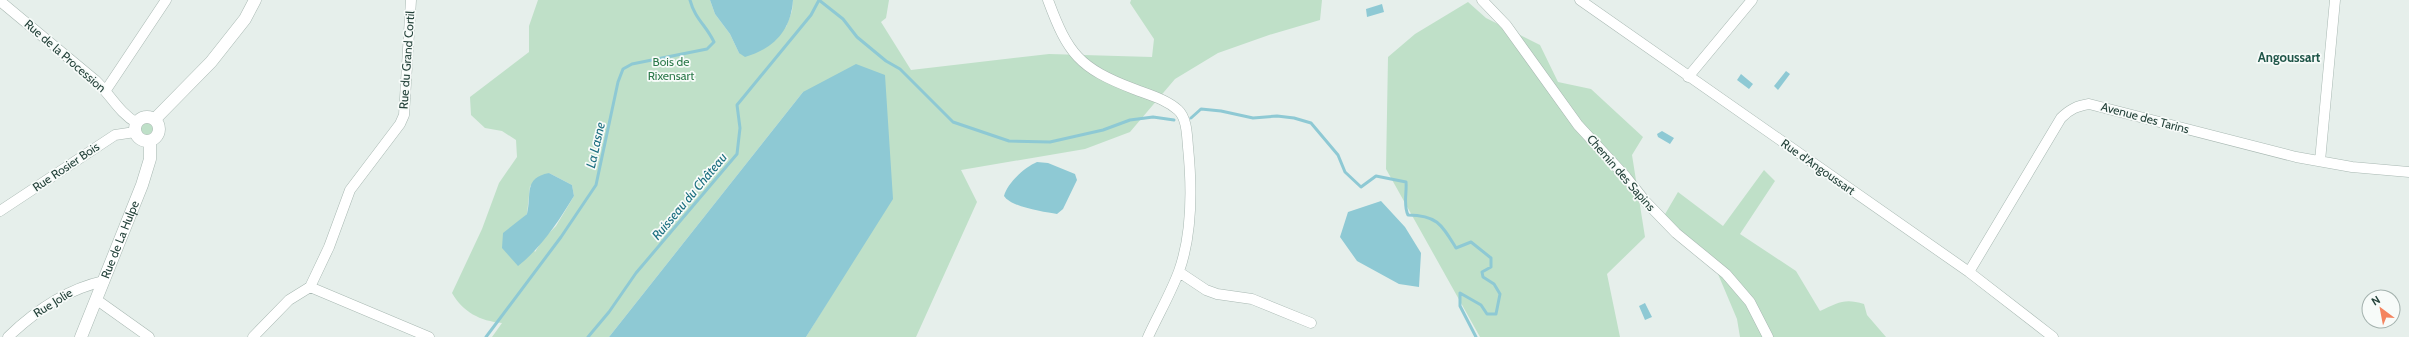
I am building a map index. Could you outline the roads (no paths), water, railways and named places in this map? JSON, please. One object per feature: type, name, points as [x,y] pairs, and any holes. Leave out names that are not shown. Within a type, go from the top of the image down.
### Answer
[{"type":"street","points":[[106,90],[166,0]]},
{"type":"street","points":[[155,119],[211,62],[245,19],[255,0]]},
{"type":"street","name":"Rue du Grand Cortil","points":[[310,287],[329,247],[350,190],[400,124],[404,115],[411,0]]},
{"type":"street","points":[[1048,0],[1066,43],[1079,59],[1107,78],[1162,100],[1181,114],[1187,131],[1192,184],[1186,245],[1179,272],[1148,337]]},
{"type":"street","name":"Chemin des Sapins","points":[[1482,0],[1506,25],[1578,125],[1626,177],[1654,212],[1676,233],[1726,274],[1750,302],[1768,337]]},
{"type":"street","name":"Rue d'Angoussart","points":[[1580,0],[1688,77],[1969,272],[2053,337]]},
{"type":"street","points":[[1688,77],[1752,0]]},
{"type":"street","points":[[2320,161],[2335,0]]},
{"type":"street","name":"Rue de la Procession","points":[[0,1],[106,90],[124,116],[136,127]]},
{"type":"street","name":"Avenue des Tarins","points":[[1969,272],[2062,118],[2070,110],[2079,105],[2090,104],[2296,157],[2352,167],[2409,172]]},
{"type":"street","points":[[115,135],[124,116]]},
{"type":"street","points":[[146,116],[155,119],[158,123],[158,133],[150,141],[140,139],[136,127],[146,116]]},
{"type":"street","name":"Rue Rosier Bois","points":[[0,211],[115,135],[136,127]]},
{"type":"street","name":"Rue de La Hulpe","points":[[81,337],[97,300],[147,170],[150,159],[150,141]]},
{"type":"street","points":[[1179,272],[1206,290],[1217,294],[1252,299],[1311,323]]},
{"type":"street","name":"Rue Jolie","points":[[8,337],[23,322],[68,293],[90,284],[104,281]]},
{"type":"street","points":[[253,337],[289,300],[310,287],[429,337]]},
{"type":"street","points":[[97,300],[149,337]]},
{"type":"water","points":[[710,0],[793,0],[789,21],[779,37],[764,49],[745,57],[739,53],[730,34],[715,14]]},
{"type":"water","points":[[1382,4],[1384,12],[1367,17],[1366,9]]},
{"type":"water","points":[[856,64],[885,75],[893,199],[806,337],[609,337],[803,92]]},
{"type":"water","points":[[1786,71],[1790,74],[1778,90],[1774,86]]},
{"type":"water","points":[[1741,74],[1753,84],[1749,89],[1737,80]]},
{"type":"water","points":[[1662,131],[1674,138],[1670,144],[1658,137],[1657,134]]},
{"type":"water","points":[[1037,162],[1048,163],[1075,174],[1077,180],[1063,209],[1057,214],[1020,206],[1008,200],[1004,196],[1009,186],[1017,176]]},
{"type":"water","points":[[549,173],[572,185],[574,196],[556,225],[535,251],[518,266],[502,248],[503,233],[527,214],[532,183],[541,175]]},
{"type":"water","points":[[1381,201],[1405,227],[1421,253],[1419,287],[1399,284],[1357,261],[1340,237],[1348,212]]},
{"type":"water","points":[[1645,303],[1652,317],[1645,320],[1639,306]]},
{"type":"waterway","name":"La Lasne","points":[[486,337],[561,237],[596,185],[618,82],[623,69],[632,64],[707,49],[714,42],[692,7],[690,0]]},
{"type":"waterway","points":[[819,0],[843,19],[857,37],[886,61],[900,69],[953,122],[1009,141],[1050,142],[1103,130],[1130,120],[1153,117],[1174,120]]},
{"type":"waterway","name":"Ruisseau du Château","points":[[588,337],[609,312],[636,273],[737,154],[740,128],[737,105],[811,15],[819,0]]},
{"type":"waterway","points":[[1191,118],[1201,109],[1221,111],[1253,118],[1277,116],[1294,118],[1311,123],[1338,155],[1345,172],[1361,187],[1376,176],[1406,182],[1405,203],[1408,215],[1418,215],[1432,219],[1447,233],[1456,248],[1471,242],[1491,258],[1491,267],[1482,272],[1483,277],[1494,284],[1500,294],[1496,314],[1487,314],[1481,305],[1460,293],[1460,306],[1476,337]]},
{"type":"district","name":"Angoussart","points":[[2289,57]]},
{"type":"park label","name":"Bois de Rixensart","points":[[671,69]]}]
